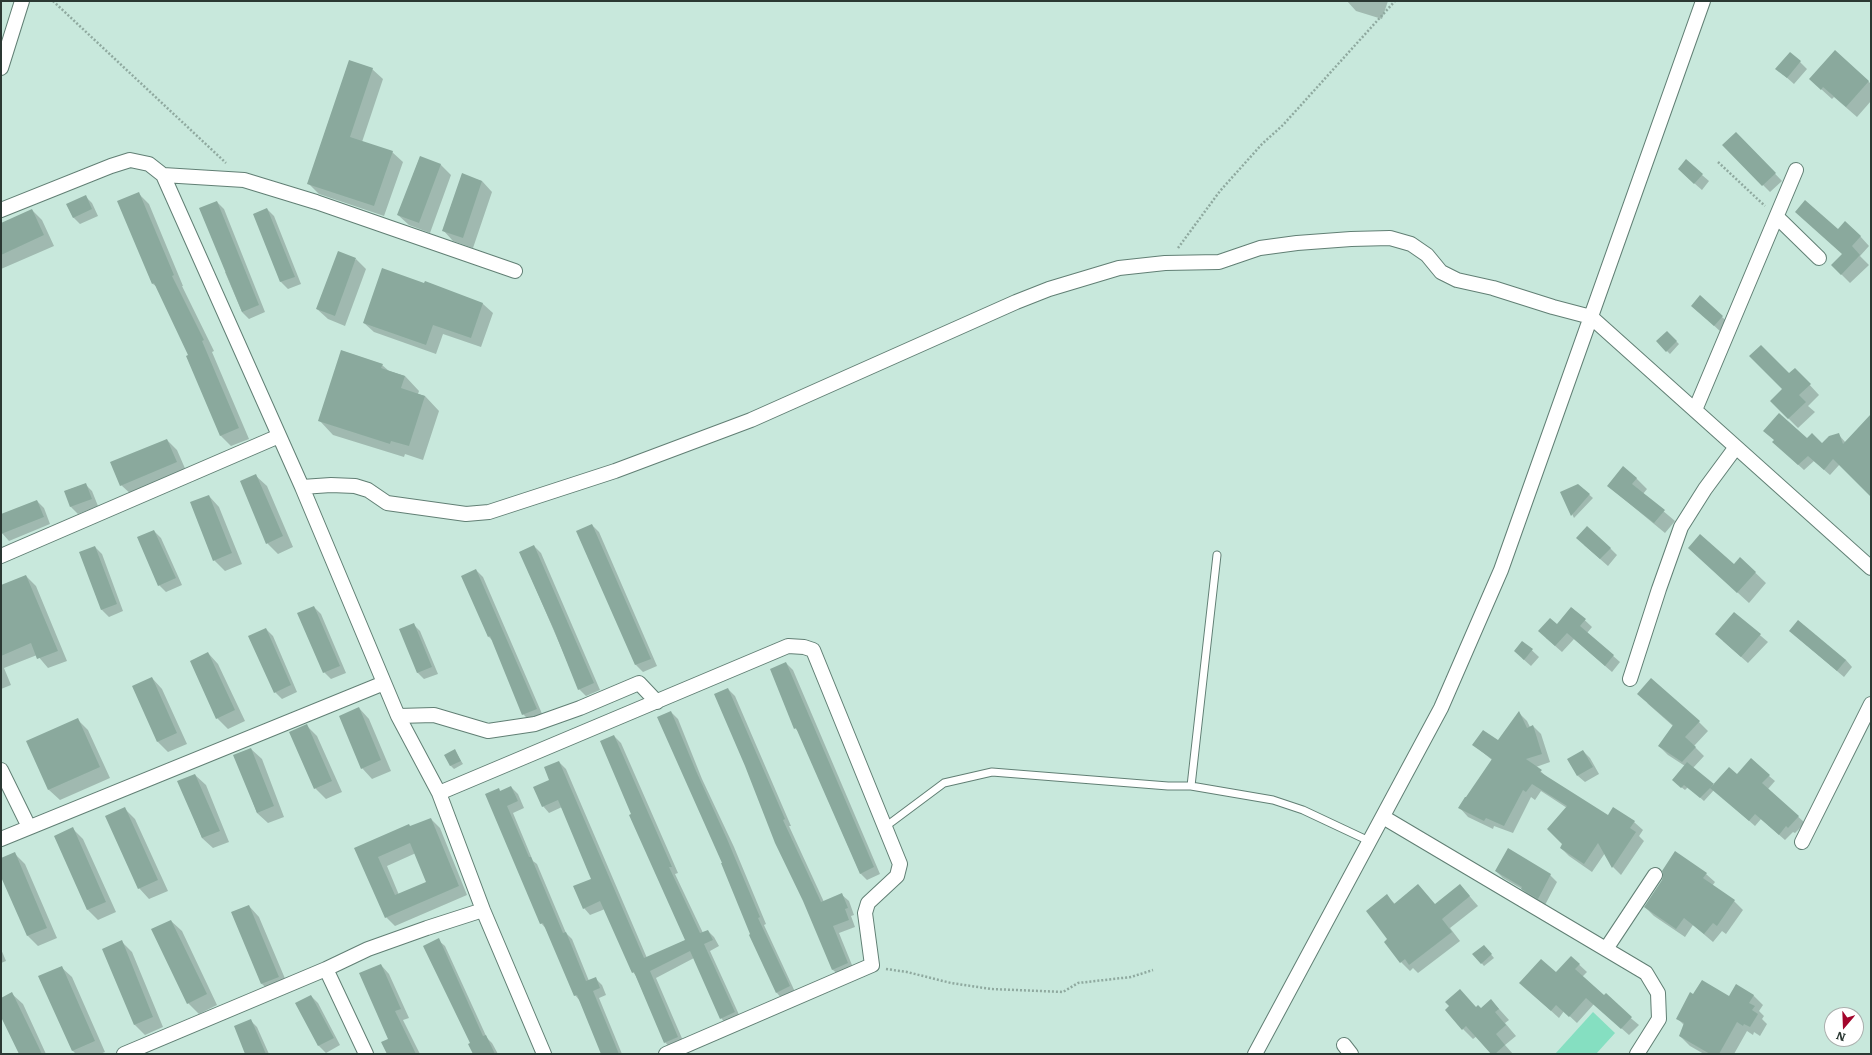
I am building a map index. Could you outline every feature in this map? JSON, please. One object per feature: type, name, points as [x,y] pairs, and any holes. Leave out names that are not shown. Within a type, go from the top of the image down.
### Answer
[{"type":"street","points":[[1,68],[22,1]]},
{"type":"street","points":[[1255,1054],[1441,708],[1501,570],[1703,1]]},
{"type":"street","points":[[1,210],[111,166],[130,160],[149,164],[164,175],[302,487],[398,716],[439,793],[483,910],[544,1054]]},
{"type":"street","points":[[1696,410],[1796,170]]},
{"type":"street","points":[[164,175],[244,180],[316,202],[516,271]]},
{"type":"street","points":[[1777,217],[1819,258]]},
{"type":"street","points":[[302,487],[331,484],[355,486],[368,490],[387,503],[466,514],[489,512],[616,471],[750,420],[1016,302],[1049,289],[1119,268],[1165,263],[1219,262],[1260,248],[1297,243],[1390,238],[1411,244],[1427,255],[1441,272],[1457,280],[1493,288],[1591,317],[1736,447],[1869,562]]},
{"type":"street","points":[[1,556],[279,436]]},
{"type":"street","points":[[1630,679],[1658,589],[1681,527],[1705,489],[1736,447]]},
{"type":"street","points":[[439,793],[788,646],[804,647],[813,650],[900,864],[897,876],[868,904],[866,908],[865,913],[872,965],[666,1054]]},
{"type":"street","points":[[1,839],[384,683]]},
{"type":"street","points":[[398,716],[434,715],[488,731],[535,724],[580,708],[639,683],[657,702]]},
{"type":"street","points":[[1802,842],[1871,704]]},
{"type":"street","points":[[1,770],[29,827]]},
{"type":"street","points":[[1383,817],[1646,972],[1658,993],[1659,1019],[1637,1054]]},
{"type":"street","points":[[1606,949],[1655,875]]},
{"type":"street","points":[[124,1054],[376,947],[427,928],[483,910]]},
{"type":"street","points":[[326,969],[366,1054]]},
{"type":"lane","points":[[1191,786],[1217,555]]},
{"type":"lane","points":[[885,827],[944,783],[992,772],[1168,786],[1191,786],[1273,800],[1303,810],[1369,841]]},
{"type":"path","points":[[53,1],[227,164]]},
{"type":"path","points":[[1165,263],[1179,247],[1220,191],[1262,144],[1288,120],[1395,1]]},
{"type":"path","points":[[1718,162],[1777,217]]},
{"type":"path","points":[[872,965],[951,983],[991,989],[1035,992],[1064,992],[1078,983],[1131,977],[1153,970]]},
{"type":"green space","points":[[1593,1012],[1615,1033],[1596,1054],[1555,1054]]},
{"type":"building","points":[[1835,50],[1869,81],[1846,107],[1823,87],[1821,90],[1809,79]]},
{"type":"building","points":[[1790,52],[1801,61],[1787,78],[1775,69]]},
{"type":"building","points":[[349,60],[373,68],[350,137],[393,151],[374,206],[307,184]]},
{"type":"building","points":[[1736,132],[1776,173],[1762,186],[1722,145]]},
{"type":"building","points":[[420,156],[441,164],[419,223],[397,215]]},
{"type":"building","points":[[1686,159],[1703,174],[1694,184],[1678,169]]},
{"type":"building","points":[[462,173],[482,181],[463,238],[442,231]]},
{"type":"building","points":[[139,192],[174,275],[172,276],[204,340],[202,341],[239,428],[220,436],[186,356],[188,355],[154,283],[152,284],[117,201]]},
{"type":"building","points":[[86,195],[92,209],[73,218],[66,204]]},
{"type":"building","points":[[1805,200],[1838,229],[1845,221],[1861,236],[1852,246],[1860,255],[1841,275],[1831,265],[1842,254],[1795,212]]},
{"type":"building","points":[[217,201],[259,305],[242,312],[199,208]]},
{"type":"building","points":[[267,208],[295,277],[280,282],[253,214]]},
{"type":"building","points":[[32,209],[44,235],[1,255],[1,223]]},
{"type":"building","points":[[338,251],[356,258],[335,316],[316,309]]},
{"type":"building","points":[[382,268],[424,283],[425,281],[483,303],[471,338],[433,325],[426,345],[363,323]]},
{"type":"building","points":[[1700,295],[1723,316],[1714,326],[1691,306]]},
{"type":"building","points":[[1667,331],[1677,341],[1666,352],[1656,341]]},
{"type":"building","points":[[1761,345],[1789,373],[1795,368],[1811,384],[1799,395],[1806,402],[1788,419],[1770,401],[1782,389],[1749,356]]},
{"type":"building","points":[[341,350],[383,364],[381,368],[405,376],[401,388],[425,396],[409,446],[391,441],[390,444],[318,421]]},
{"type":"building","points":[[1779,413],[1807,438],[1812,433],[1822,443],[1829,436],[1839,433],[1843,444],[1871,414],[1871,497],[1833,459],[1824,470],[1808,456],[1798,465],[1772,442],[1774,440],[1763,431]]},
{"type":"building","points":[[167,439],[177,462],[120,486],[110,462]]},
{"type":"building","points":[[1623,466],[1637,478],[1632,484],[1665,510],[1654,523],[1607,486]]},
{"type":"building","points":[[256,474],[283,536],[266,544],[240,481]]},
{"type":"building","points":[[86,483],[92,499],[70,507],[64,491]]},
{"type":"building","points":[[1578,484],[1590,494],[1571,516],[1560,492]]},
{"type":"building","points":[[209,495],[232,553],[213,561],[190,502]]},
{"type":"building","points":[[37,500],[44,517],[1,534],[1,514]]},
{"type":"building","points":[[592,524],[651,659],[635,665],[576,531]]},
{"type":"building","points":[[1587,526],[1611,548],[1600,559],[1576,538]]},
{"type":"building","points":[[154,530],[176,578],[158,586],[137,537]]},
{"type":"building","points":[[1700,534],[1734,564],[1740,557],[1756,572],[1737,593],[1688,548]]},
{"type":"building","points":[[534,545],[594,683],[578,690],[554,630],[519,552]]},
{"type":"building","points":[[95,546],[117,604],[101,610],[79,552]]},
{"type":"building","points":[[476,569],[537,709],[522,715],[490,636],[488,637],[461,576]]},
{"type":"building","points":[[26,575],[58,651],[37,659],[31,643],[1,656],[1,585]]},
{"type":"building","points":[[314,606],[340,666],[323,673],[297,613]]},
{"type":"building","points":[[1571,607],[1586,619],[1580,626],[1614,655],[1605,666],[1567,633],[1555,646],[1538,631],[1550,618],[1557,624]]},
{"type":"building","points":[[1734,612],[1761,634],[1741,657],[1715,634]]},
{"type":"building","points":[[1798,620],[1846,660],[1837,671],[1789,631]]},
{"type":"building","points":[[414,623],[432,667],[417,673],[399,629]]},
{"type":"building","points":[[266,628],[291,685],[274,693],[248,636]]},
{"type":"building","points":[[1522,641],[1533,649],[1524,660],[1514,651]]},
{"type":"building","points":[[208,652],[235,710],[216,719],[190,661]]},
{"type":"building","points":[[786,662],[874,867],[860,874],[796,728],[794,729],[770,669]]},
{"type":"building","points":[[152,677],[177,733],[157,742],[132,686]]},
{"type":"building","points":[[1651,678],[1700,721],[1685,737],[1696,747],[1682,762],[1658,746],[1673,725],[1637,694]]},
{"type":"building","points":[[728,688],[785,819],[783,820],[821,902],[842,893],[848,908],[845,909],[849,920],[833,926],[848,963],[832,970],[803,901],[775,843],[745,766],[714,694]]},
{"type":"building","points":[[359,707],[381,760],[361,769],[339,716]]},
{"type":"building","points":[[671,711],[760,917],[758,918],[790,986],[776,993],[749,935],[750,934],[722,863],[657,717]]},
{"type":"building","points":[[1519,711],[1527,728],[1533,725],[1542,754],[1526,759],[1542,770],[1540,772],[1608,815],[1613,807],[1635,821],[1630,828],[1636,832],[1612,868],[1598,843],[1584,864],[1560,848],[1562,844],[1547,829],[1567,806],[1532,784],[1526,792],[1523,790],[1504,826],[1486,818],[1484,821],[1458,808],[1492,759],[1472,745],[1483,730],[1498,740]]},
{"type":"building","points":[[78,718],[100,767],[48,790],[26,741]]},
{"type":"building","points":[[307,724],[332,781],[314,789],[289,732]]},
{"type":"building","points":[[614,735],[672,867],[669,867],[700,933],[708,930],[713,940],[704,944],[735,1012],[720,1019],[690,951],[650,971],[678,1037],[664,1043],[634,972],[632,973],[600,901],[583,909],[573,886],[591,879],[558,800],[542,807],[533,787],[549,780],[544,767],[559,761],[644,958],[685,940],[629,815],[631,814],[600,741]]},
{"type":"building","points":[[251,748],[274,806],[257,813],[233,755]]},
{"type":"building","points":[[455,749],[461,761],[450,766],[444,755]]},
{"type":"building","points":[[1583,750],[1593,767],[1577,776],[1567,759]]},
{"type":"building","points":[[1751,758],[1770,775],[1762,783],[1799,816],[1788,828],[1786,826],[1779,835],[1755,814],[1749,821],[1710,788],[1729,767],[1737,774]]},
{"type":"building","points":[[1687,762],[1714,784],[1700,798],[1684,785],[1681,788],[1672,780]]},
{"type":"building","points":[[195,774],[220,831],[202,838],[177,781]]},
{"type":"building","points":[[511,786],[518,801],[507,806],[529,857],[531,857],[563,933],[566,932],[586,981],[596,977],[600,988],[593,991],[619,1054],[601,1054],[577,995],[574,996],[543,923],[540,924],[485,794],[499,788],[500,791]]},
{"type":"building","points":[[125,807],[158,880],[138,889],[105,816]]},
{"type":"building","points":[[431,818],[459,886],[385,918],[354,848],[409,824],[410,826]],"holes":[[[410,843],[426,882],[395,895],[378,857]]]},
{"type":"building","points":[[73,827],[106,902],[87,910],[54,836]]},
{"type":"building","points":[[1508,848],[1551,874],[1538,899],[1521,889],[1522,887],[1495,871]]},
{"type":"building","points":[[1675,851],[1707,873],[1703,878],[1735,900],[1717,926],[1713,923],[1704,934],[1684,918],[1676,929],[1644,907],[1662,880],[1662,871]]},
{"type":"building","points":[[15,852],[47,928],[27,936],[1,877],[1,858]]},
{"type":"building","points":[[1418,884],[1435,904],[1460,884],[1470,896],[1442,919],[1452,932],[1409,965],[1405,959],[1400,963],[1384,942],[1387,939],[1366,911],[1387,894],[1394,904]]},
{"type":"building","points":[[249,905],[279,977],[261,984],[231,912]]},
{"type":"building","points":[[171,920],[207,994],[187,1004],[151,929]]},
{"type":"building","points":[[439,938],[483,1036],[486,1035],[495,1054],[473,1054],[468,1044],[470,1043],[423,946]]},
{"type":"building","points":[[122,940],[153,1017],[134,1025],[102,949]]},
{"type":"building","points":[[1484,945],[1492,954],[1481,964],[1472,954]]},
{"type":"building","points":[[1571,956],[1580,964],[1575,969],[1604,995],[1606,993],[1632,1017],[1621,1029],[1586,998],[1569,1017],[1556,1005],[1551,1011],[1519,983],[1541,959],[1556,972]]},
{"type":"building","points":[[381,964],[401,1009],[395,1011],[416,1054],[387,1054],[381,1042],[388,1039],[359,973]]},
{"type":"building","points":[[62,966],[95,1041],[72,1051],[38,976]]},
{"type":"building","points":[[1702,980],[1729,996],[1736,984],[1754,995],[1749,1003],[1755,1006],[1752,1010],[1758,1014],[1750,1027],[1744,1024],[1743,1026],[1737,1022],[1719,1054],[1710,1054],[1679,1036],[1684,1023],[1676,1019],[1690,992],[1693,994]]},
{"type":"building","points":[[1460,989],[1476,1007],[1478,1005],[1481,1008],[1491,999],[1499,1009],[1495,1012],[1506,1025],[1496,1034],[1505,1045],[1495,1054],[1491,1054],[1466,1026],[1462,1030],[1445,1010],[1449,1006],[1445,1002]]},
{"type":"building","points":[[12,992],[42,1054],[19,1054],[1,1017],[1,998]]},
{"type":"building","points":[[311,995],[334,1038],[318,1046],[295,1003]]},
{"type":"building","points":[[251,1019],[266,1054],[245,1054],[234,1026]]}]
